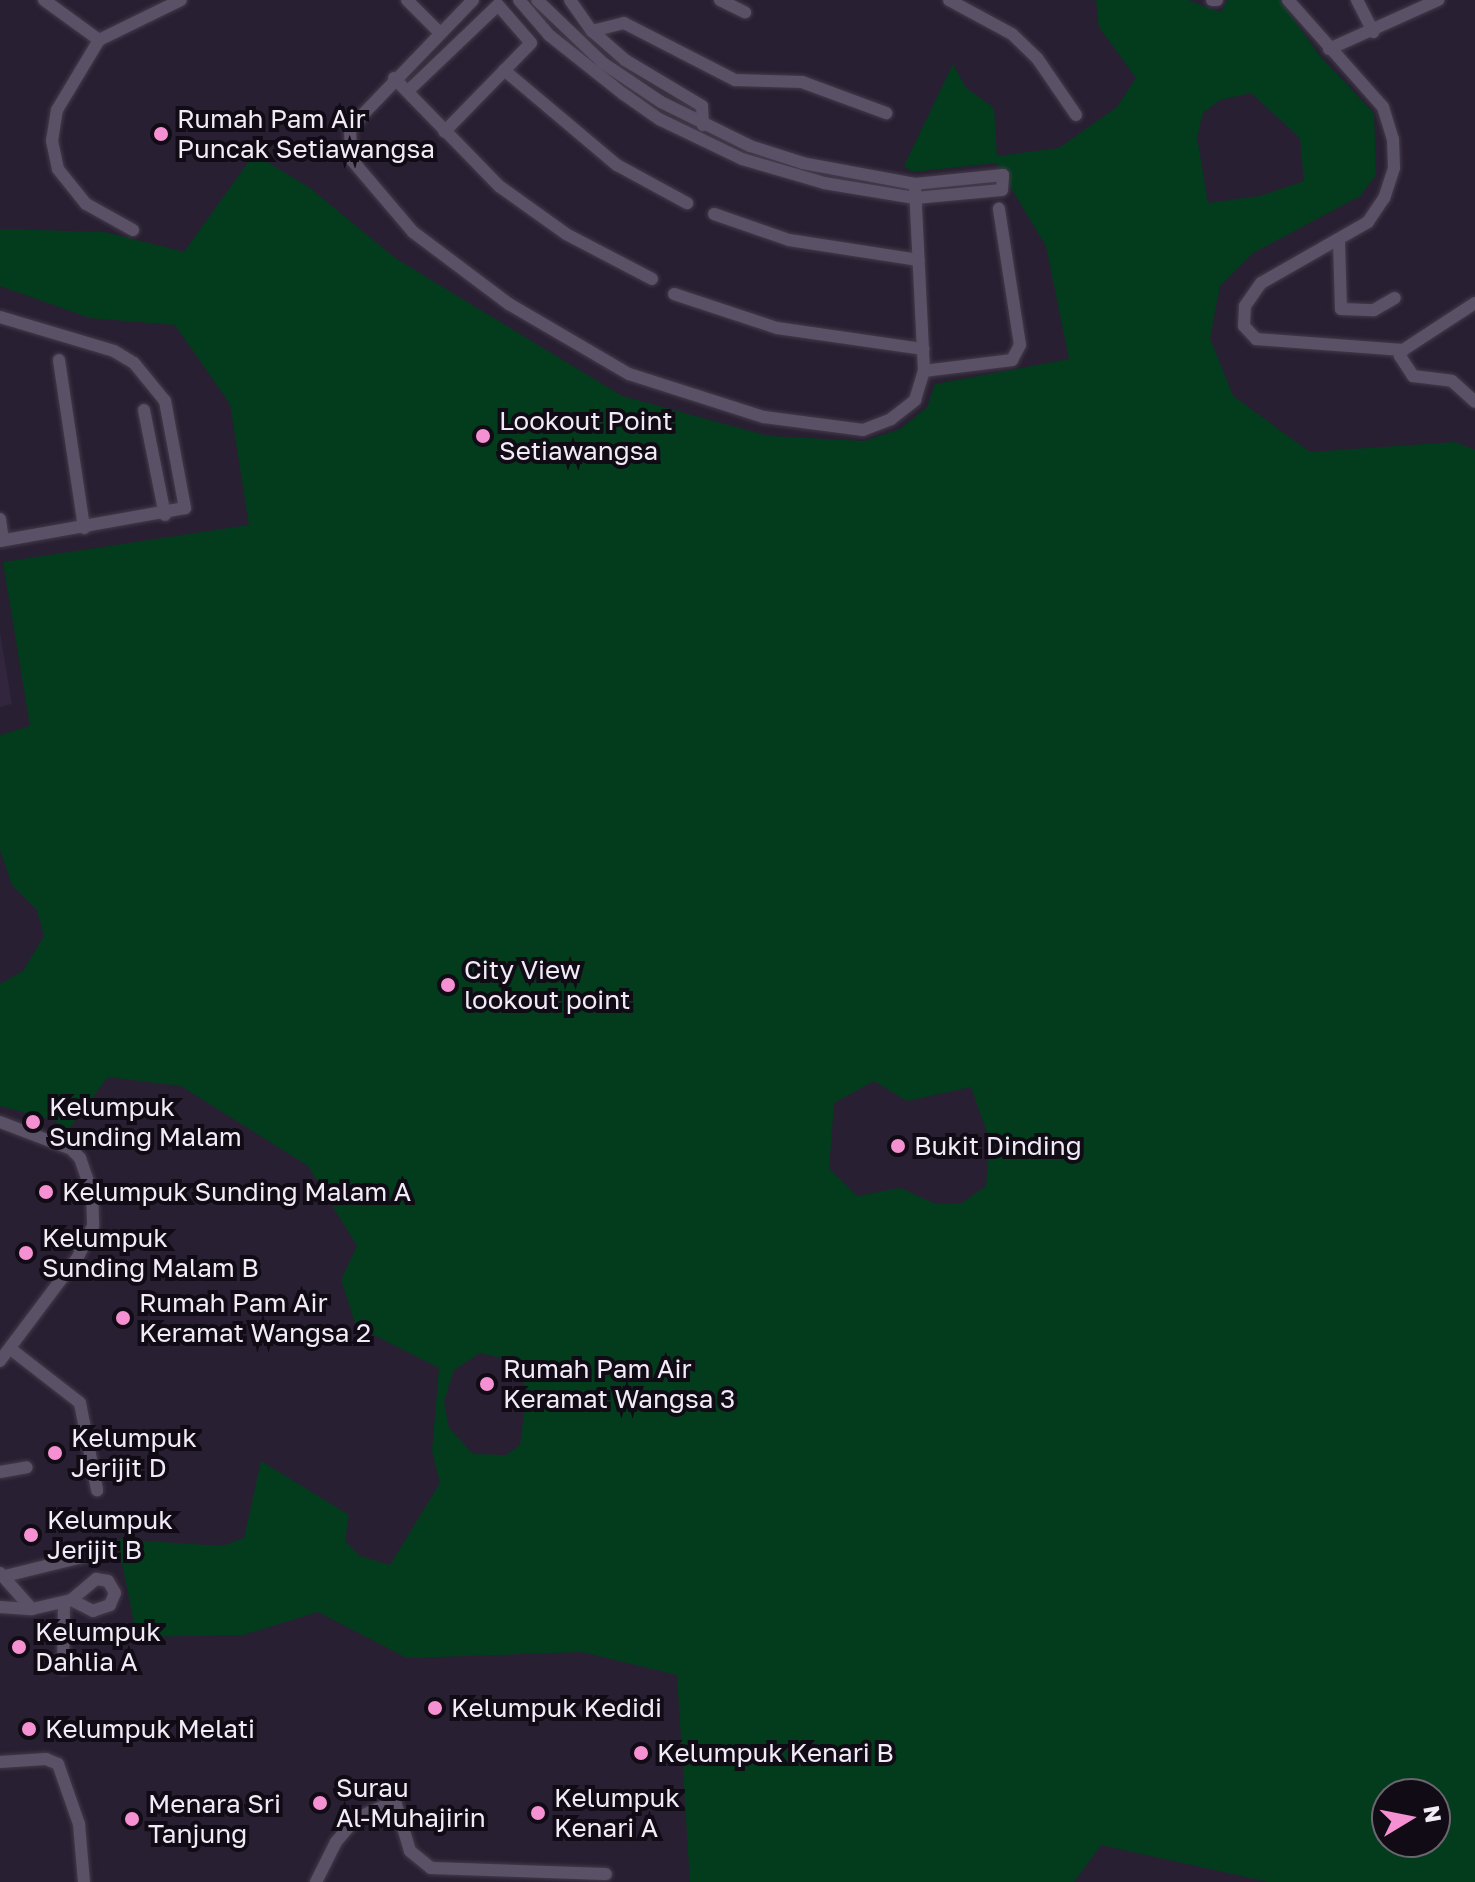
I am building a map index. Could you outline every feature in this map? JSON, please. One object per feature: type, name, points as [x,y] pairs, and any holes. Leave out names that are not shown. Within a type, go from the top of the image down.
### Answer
[{"type":"street","points":[[44,0],[99,40]]},
{"type":"street","points":[[133,230],[86,204],[58,169],[52,141],[57,110],[99,40],[181,0]]},
{"type":"street","points":[[407,0],[440,33]]},
{"type":"street","points":[[473,0],[394,78],[350,128],[351,159],[365,180],[413,232],[580,349],[695,398],[764,417],[863,430],[891,419],[915,400],[924,371],[915,191]]},
{"type":"street","points":[[519,0],[549,35],[659,119],[784,173],[915,191],[1002,190],[1003,175],[915,191],[803,163],[703,125],[603,63],[537,0]]},
{"type":"street","points":[[570,0],[592,31],[625,60],[702,106],[703,125]]},
{"type":"street","points":[[720,0],[745,12]]},
{"type":"street","points":[[949,0],[1012,34],[1037,58],[1076,115]]},
{"type":"street","points":[[1288,0],[1383,107],[1394,150],[1391,181],[1377,211],[1339,242],[1288,264],[1261,283],[1245,306],[1244,326],[1265,340],[1403,350]]},
{"type":"street","points":[[1357,0],[1373,32]]},
{"type":"street","points":[[1329,49],[1373,32],[1438,0]]},
{"type":"street","points":[[410,89],[498,5],[531,43],[447,129]]},
{"type":"street","points":[[592,31],[624,23],[724,76],[802,82],[886,113]]},
{"type":"street","points":[[504,70],[617,165],[687,203]]},
{"type":"street","points":[[394,78],[410,89],[499,186],[566,234],[652,279]]},
{"type":"street","points":[[924,371],[1012,360],[1020,345],[999,209]]},
{"type":"street","points":[[714,214],[789,240],[918,260]]},
{"type":"street","points":[[1339,242],[1341,309],[1374,310],[1395,298]]},
{"type":"street","points":[[674,294],[777,328],[923,349]]},
{"type":"street","points":[[1475,303],[1403,350],[1400,356],[1413,376],[1452,381],[1470,389],[1475,402]]},
{"type":"street","points":[[0,317],[114,351],[134,363],[165,401],[185,508],[165,515],[2,540],[0,519]]},
{"type":"street","points":[[59,360],[84,528]]},
{"type":"street","points":[[144,410],[165,515]]},
{"type":"street","points":[[0,1122],[71,1149],[85,1164],[92,1192],[93,1234],[12,1350],[0,1361]]},
{"type":"street","points":[[12,1350],[80,1403],[97,1490]]},
{"type":"street","points":[[0,1472],[27,1467]]},
{"type":"street","points":[[32,1609],[2,1575],[86,1556]]},
{"type":"street","points":[[0,1607],[32,1609],[67,1601],[63,1668]]},
{"type":"street","points":[[0,1762],[46,1759],[58,1764],[79,1824],[84,1882]]},
{"type":"street","points":[[316,1882],[336,1842],[355,1819],[395,1801],[417,1860],[450,1875],[606,1874]]},
{"type":"shaded area","points":[[0,632],[12,704],[0,707]]},
{"type":"green space","points":[[1096,0],[1188,0],[1220,12],[1228,0],[1280,0],[1320,56],[1374,113],[1376,175],[1360,196],[1253,253],[1220,286],[1210,338],[1233,396],[1310,452],[1455,442],[1475,450],[1475,1882],[1269,1882],[1101,1845],[1074,1882],[690,1882],[677,1675],[582,1652],[407,1658],[318,1612],[243,1635],[137,1637],[117,1539],[222,1546],[244,1538],[261,1461],[349,1515],[345,1541],[360,1556],[390,1565],[440,1483],[432,1451],[439,1368],[356,1326],[341,1280],[357,1246],[308,1166],[181,1086],[108,1077],[68,1130],[54,1120],[0,1106],[0,984],[23,971],[44,936],[37,910],[12,885],[0,850],[0,735],[30,726],[3,562],[249,525],[230,404],[175,325],[90,318],[0,286],[0,229],[105,232],[184,252],[254,154],[310,188],[395,258],[622,396],[769,436],[864,441],[900,429],[927,407],[935,384],[1069,359],[1046,246],[996,163],[912,172],[904,166],[953,64],[966,88],[994,108],[997,156],[1059,148],[1117,107],[1136,78],[1099,27]],"holes":[[[1251,93],[1300,138],[1304,181],[1260,196],[1208,203],[1197,137],[1203,113],[1220,100]],[[874,1081],[907,1101],[971,1087],[990,1141],[986,1186],[962,1203],[936,1204],[900,1188],[857,1196],[829,1169],[834,1103]],[[480,1353],[516,1361],[527,1392],[520,1445],[506,1455],[473,1454],[449,1428],[444,1401],[454,1370]]]},
{"type":"place","name":"Rumah Pam Air Puncak Setiawangsa","points":[[161,134]]},
{"type":"place","name":"Lookout Point Setiawangsa","points":[[483,436]]},
{"type":"place","name":"City View lookout point","points":[[448,985]]},
{"type":"place","name":"Kelumpuk Sunding Malam","points":[[33,1122]]},
{"type":"place","name":"Bukit Dinding","points":[[898,1146]]},
{"type":"place","name":"Kelumpuk Sunding Malam A","points":[[46,1192]]},
{"type":"place","name":"Kelumpuk Sunding Malam B","points":[[26,1253]]},
{"type":"place","name":"Rumah Pam Air Keramat Wangsa 2","points":[[123,1318]]},
{"type":"place","name":"Rumah Pam Air Keramat Wangsa 3","points":[[487,1384]]},
{"type":"place","name":"Kelumpuk Jerijit D","points":[[55,1453]]},
{"type":"place","name":"Kelumpuk Jerijit B","points":[[31,1535]]},
{"type":"place","name":"Kelumpuk Dahlia A","points":[[19,1647]]},
{"type":"place","name":"Kelumpuk Kedidi","points":[[435,1708]]},
{"type":"place","name":"Kelumpuk Melati","points":[[29,1729]]},
{"type":"place","name":"Kelumpuk Kenari B","points":[[641,1753]]},
{"type":"place","name":"Surau Al-Muhajirin","points":[[320,1803]]},
{"type":"place","name":"Kelumpuk Kenari A","points":[[538,1813]]},
{"type":"place","name":"Menara Sri Tanjung","points":[[132,1819]]}]
